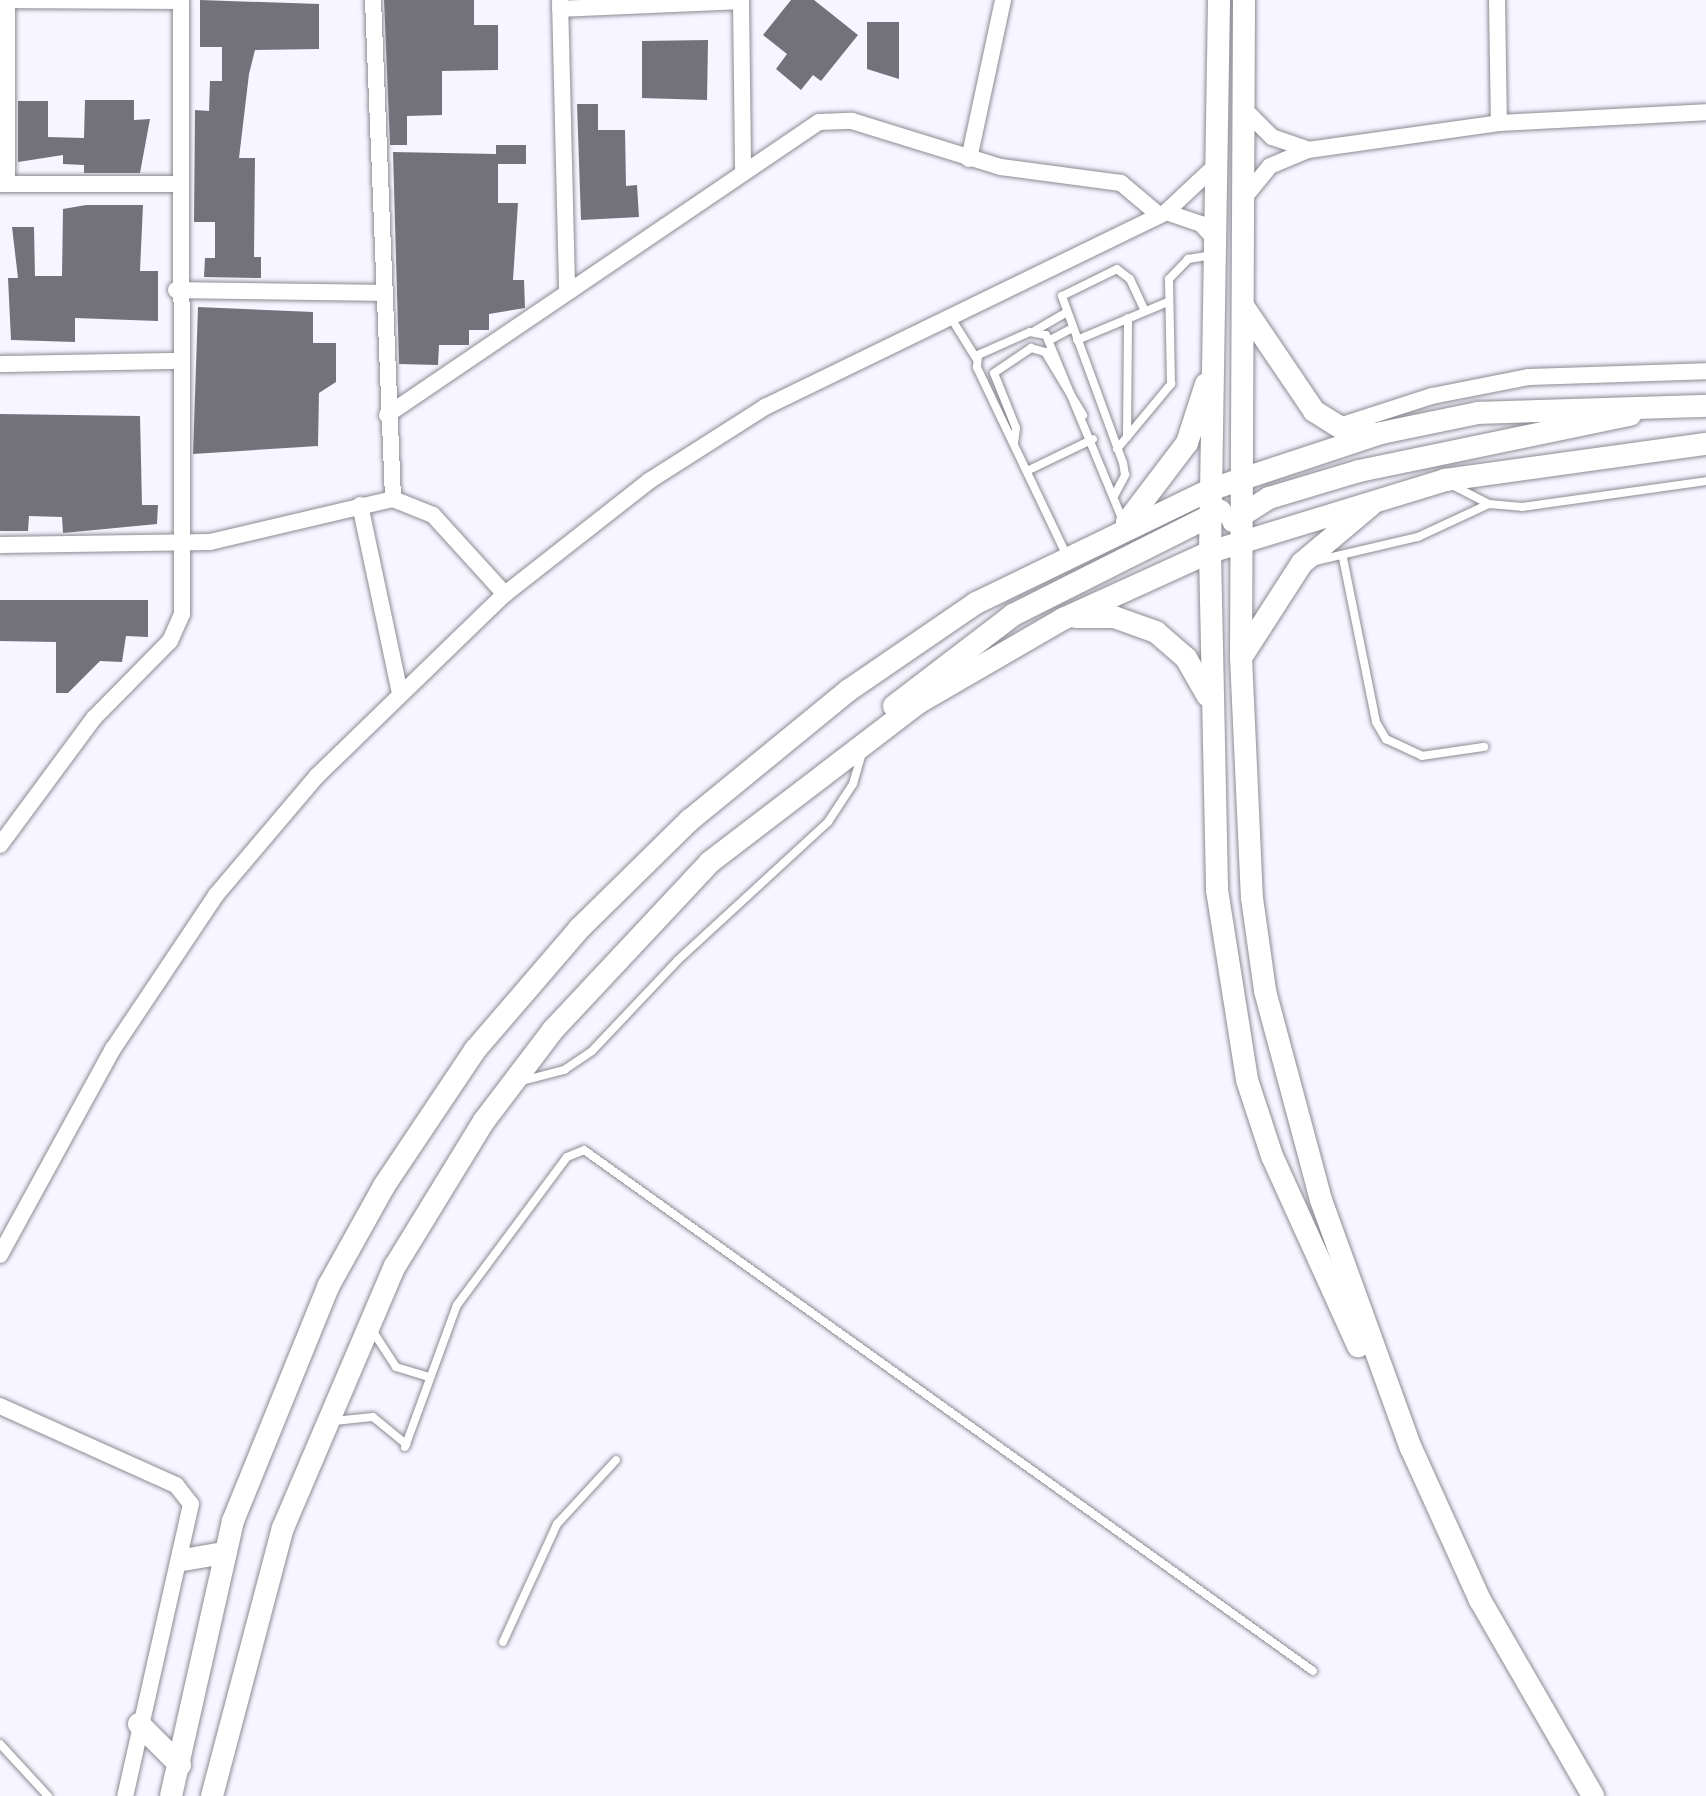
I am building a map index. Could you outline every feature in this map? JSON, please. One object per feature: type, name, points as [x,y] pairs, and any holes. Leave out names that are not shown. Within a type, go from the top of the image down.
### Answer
[{"type":"street","points":[[0,0],[181,0],[176,290],[180,546],[178,628],[94,718],[0,845]]},
{"type":"street","points":[[7,0],[4,184],[177,184]]},
{"type":"street","points":[[373,0],[382,293],[393,499]]},
{"type":"street","points":[[567,289],[560,4],[741,0],[743,172]]},
{"type":"street","points":[[969,159],[1003,0]]},
{"type":"street","points":[[1219,0],[1219,249],[1210,552],[1210,703],[1217,890],[1247,1080],[1288,1192],[1480,1600],[1593,1796]]},
{"type":"street","points":[[1244,0],[1241,657],[1252,898],[1275,1037],[1321,1200],[1411,1448]]},
{"type":"street","points":[[1497,0],[1499,123]]},
{"type":"street","points":[[1244,109],[1272,137],[1308,150]]},
{"type":"street","points":[[1244,198],[1270,166],[1308,150],[1499,123],[1706,112]]},
{"type":"street","points":[[387,415],[567,289],[743,172],[830,120],[969,159],[1121,183],[1162,213],[1201,224],[1219,249]]},
{"type":"street","points":[[0,1255],[100,1073],[185,937],[282,814],[400,693],[505,594],[706,442],[825,374],[951,318],[1162,213],[1202,184],[1220,159]]},
{"type":"street","points":[[176,290],[382,293]]},
{"type":"street","points":[[1243,306],[1304,401],[1338,426],[1381,433]]},
{"type":"street","points":[[1124,526],[1187,443],[1217,345]]},
{"type":"street","points":[[0,364],[176,361]]},
{"type":"street","points":[[1338,426],[1432,396],[1529,377],[1706,371]]},
{"type":"street","points":[[1210,552],[1242,513],[1359,471],[1666,406]]},
{"type":"street","points":[[171,1796],[224,1553],[273,1409],[329,1285],[414,1138],[508,1009],[616,891],[768,753],[933,631],[1066,554],[1124,526],[1243,477],[1381,433],[1527,407],[1706,406]]},
{"type":"street","points":[[864,740],[1063,619],[1242,540],[1389,493],[1445,480],[1706,444]]},
{"type":"street","points":[[212,1796],[265,1584],[319,1429],[369,1317],[423,1217],[513,1082],[660,910],[864,740],[918,684],[1002,622],[1211,518],[1243,477]]},
{"type":"street","points":[[1241,657],[1302,563],[1389,493]]},
{"type":"street","points":[[0,545],[180,546],[272,532],[360,505],[393,499],[433,515],[505,594]]},
{"type":"street","points":[[360,505],[400,693]]},
{"type":"street","points":[[1063,619],[1114,617],[1156,632],[1186,658],[1210,703]]},
{"type":"street","points":[[0,1406],[183,1490],[193,1512],[139,1724],[125,1796]]},
{"type":"street","points":[[183,1560],[224,1553]]},
{"type":"street","points":[[139,1724],[180,1765]]},
{"type":"lane","points":[[1117,449],[1171,384],[1169,279],[1180,264],[1219,249]]},
{"type":"lane","points":[[1114,496],[1125,475],[1066,313],[1065,291],[1117,269],[1130,279],[1145,311]]},
{"type":"lane","points":[[1077,340],[1168,302]]},
{"type":"lane","points":[[976,358],[1066,313]]},
{"type":"lane","points":[[951,318],[976,358],[1066,554]]},
{"type":"lane","points":[[1127,438],[1128,318]]},
{"type":"lane","points":[[1050,340],[1073,328]]},
{"type":"lane","points":[[1035,331],[1050,340],[1084,416],[1124,526]]},
{"type":"lane","points":[[1014,443],[1016,428],[994,373],[1031,348],[1045,352],[1084,416]]},
{"type":"lane","points":[[1029,470],[1093,439]]},
{"type":"lane","points":[[1445,480],[1489,504],[1522,507],[1706,481]]},
{"type":"lane","points":[[1302,563],[1343,558],[1418,537],[1489,504]]},
{"type":"lane","points":[[1343,558],[1380,731],[1412,755],[1484,747]]},
{"type":"lane","points":[[513,1082],[579,1062],[828,822],[853,784],[864,740]]},
{"type":"lane","points":[[319,1429],[362,1415],[386,1423],[405,1446],[428,1377],[465,1293],[567,1157],[584,1150],[1313,1671]]},
{"type":"lane","points":[[369,1317],[386,1358],[428,1377]]},
{"type":"lane","points":[[503,1642],[557,1524],[616,1460]]},
{"type":"lane","points":[[0,1744],[48,1796]]},
{"type":"building","points":[[200,0],[319,4],[319,49],[255,50],[249,74],[239,158],[255,158],[254,257],[261,257],[261,278],[204,277],[205,258],[215,258],[215,222],[194,222],[195,110],[209,111],[210,81],[222,81],[222,47],[200,47]]},
{"type":"building","points":[[384,0],[474,0],[474,25],[498,25],[498,70],[442,71],[442,115],[407,116],[407,145],[390,145]]},
{"type":"building","points":[[791,0],[814,0],[858,35],[821,81],[813,75],[801,90],[776,69],[787,54],[763,35]]},
{"type":"building","points":[[867,22],[899,22],[899,79],[867,69]]},
{"type":"building","points":[[708,40],[707,100],[642,98],[642,41]]},
{"type":"building","points":[[85,100],[134,100],[134,120],[150,119],[140,173],[84,173],[84,165],[63,164],[63,155],[18,162],[18,101],[48,101],[48,137],[84,138]]},
{"type":"building","points":[[577,104],[598,104],[598,130],[625,130],[626,186],[637,185],[639,217],[581,220]]},
{"type":"building","points":[[496,145],[526,145],[526,164],[498,164],[498,203],[518,203],[513,280],[524,280],[525,308],[489,314],[489,330],[469,330],[469,345],[439,345],[438,365],[399,364],[393,152],[496,154]]},
{"type":"building","points":[[86,205],[143,205],[140,271],[158,271],[158,321],[75,318],[75,342],[11,340],[8,278],[18,278],[12,227],[34,227],[35,276],[62,276],[63,209]]},
{"type":"building","points":[[198,307],[313,312],[313,343],[336,343],[336,382],[319,393],[318,446],[193,454]]},
{"type":"building","points":[[0,414],[140,416],[142,505],[158,505],[157,524],[63,533],[62,517],[29,516],[28,531],[0,531]]},
{"type":"building","points":[[0,600],[148,600],[148,637],[126,636],[122,662],[100,661],[68,693],[56,693],[56,642],[0,641]]}]
